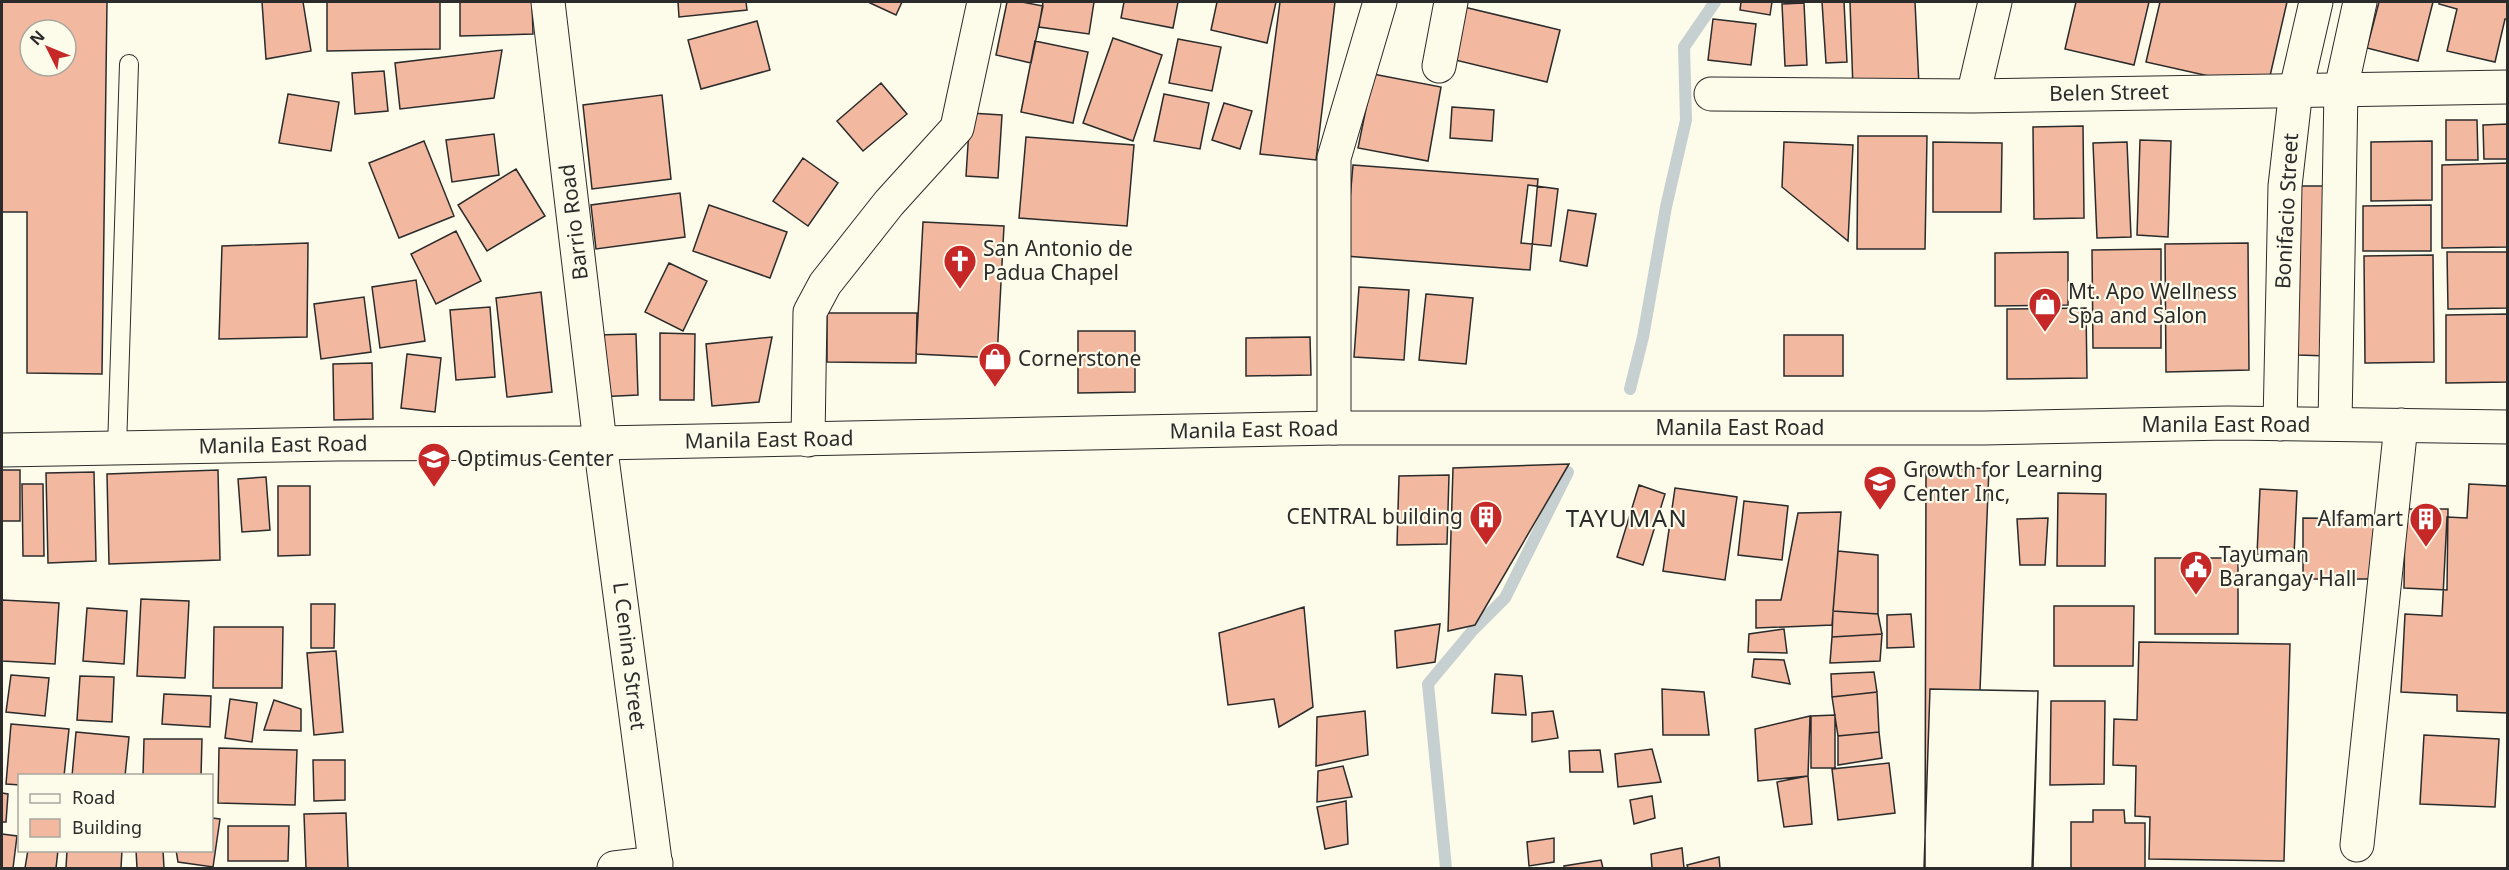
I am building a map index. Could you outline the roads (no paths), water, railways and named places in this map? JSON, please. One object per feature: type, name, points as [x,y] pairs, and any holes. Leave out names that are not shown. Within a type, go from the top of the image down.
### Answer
[{"type":"street","name":"Barrio Road","points":[[548,2],[600,443]]},
{"type":"street","points":[[808,440],[810,312],[825,284],[882,212],[957,128],[984,2]]},
{"type":"street","points":[[1334,428],[1334,158],[1380,2]]},
{"type":"street","points":[[1439,66],[1451,2]]},
{"type":"street","points":[[1973,96],[1995,2]]},
{"type":"street","name":"Bonifacio Street","points":[[2280,424],[2285,186],[2296,89],[2316,2]]},
{"type":"street","points":[[2335,424],[2341,89],[2360,2]]},
{"type":"street","name":"Belen Street","points":[[1711,94],[1973,96],[2508,87]]},
{"type":"street","name":"Manila East Road","points":[[2,450],[337,444],[808,440],[1334,428],[1984,428],[2280,424],[2508,427]]},
{"type":"street","points":[[2357,845],[2401,425]]},
{"type":"street","name":"L Cenina Street","points":[[600,443],[656,866]]},
{"type":"street","points":[[614,868],[656,866]]},
{"type":"lane","points":[[117,449],[129,64]]},
{"type":"waterway","points":[[1630,389],[1643,337],[1666,207],[1686,120],[1684,47],[1715,2]]},
{"type":"waterway","points":[[1446,868],[1428,684],[1473,630],[1505,598],[1568,472]]},
{"type":"place","name":"San Antonio de Padua Chapel","points":[[960,290]]},
{"type":"place","name":"Mt. Apo Wellness Spa and Salon","points":[[2045,333]]},
{"type":"place","name":"Cornerstone","points":[[995,388]]},
{"type":"place","name":"Optimus Center","points":[[434,488]]},
{"type":"place","name":"Growth for Learning Center Inc,","points":[[1880,511]]},
{"type":"place","name":"CENTRAL building","points":[[1486,546]]},
{"type":"place","name":"Alfamart","points":[[2426,548]]},
{"type":"place","name":"Tayuman Barangay Hall","points":[[2196,596]]},
{"type":"district","name":"TAYUMAN","points":[[1627,519]]}]
